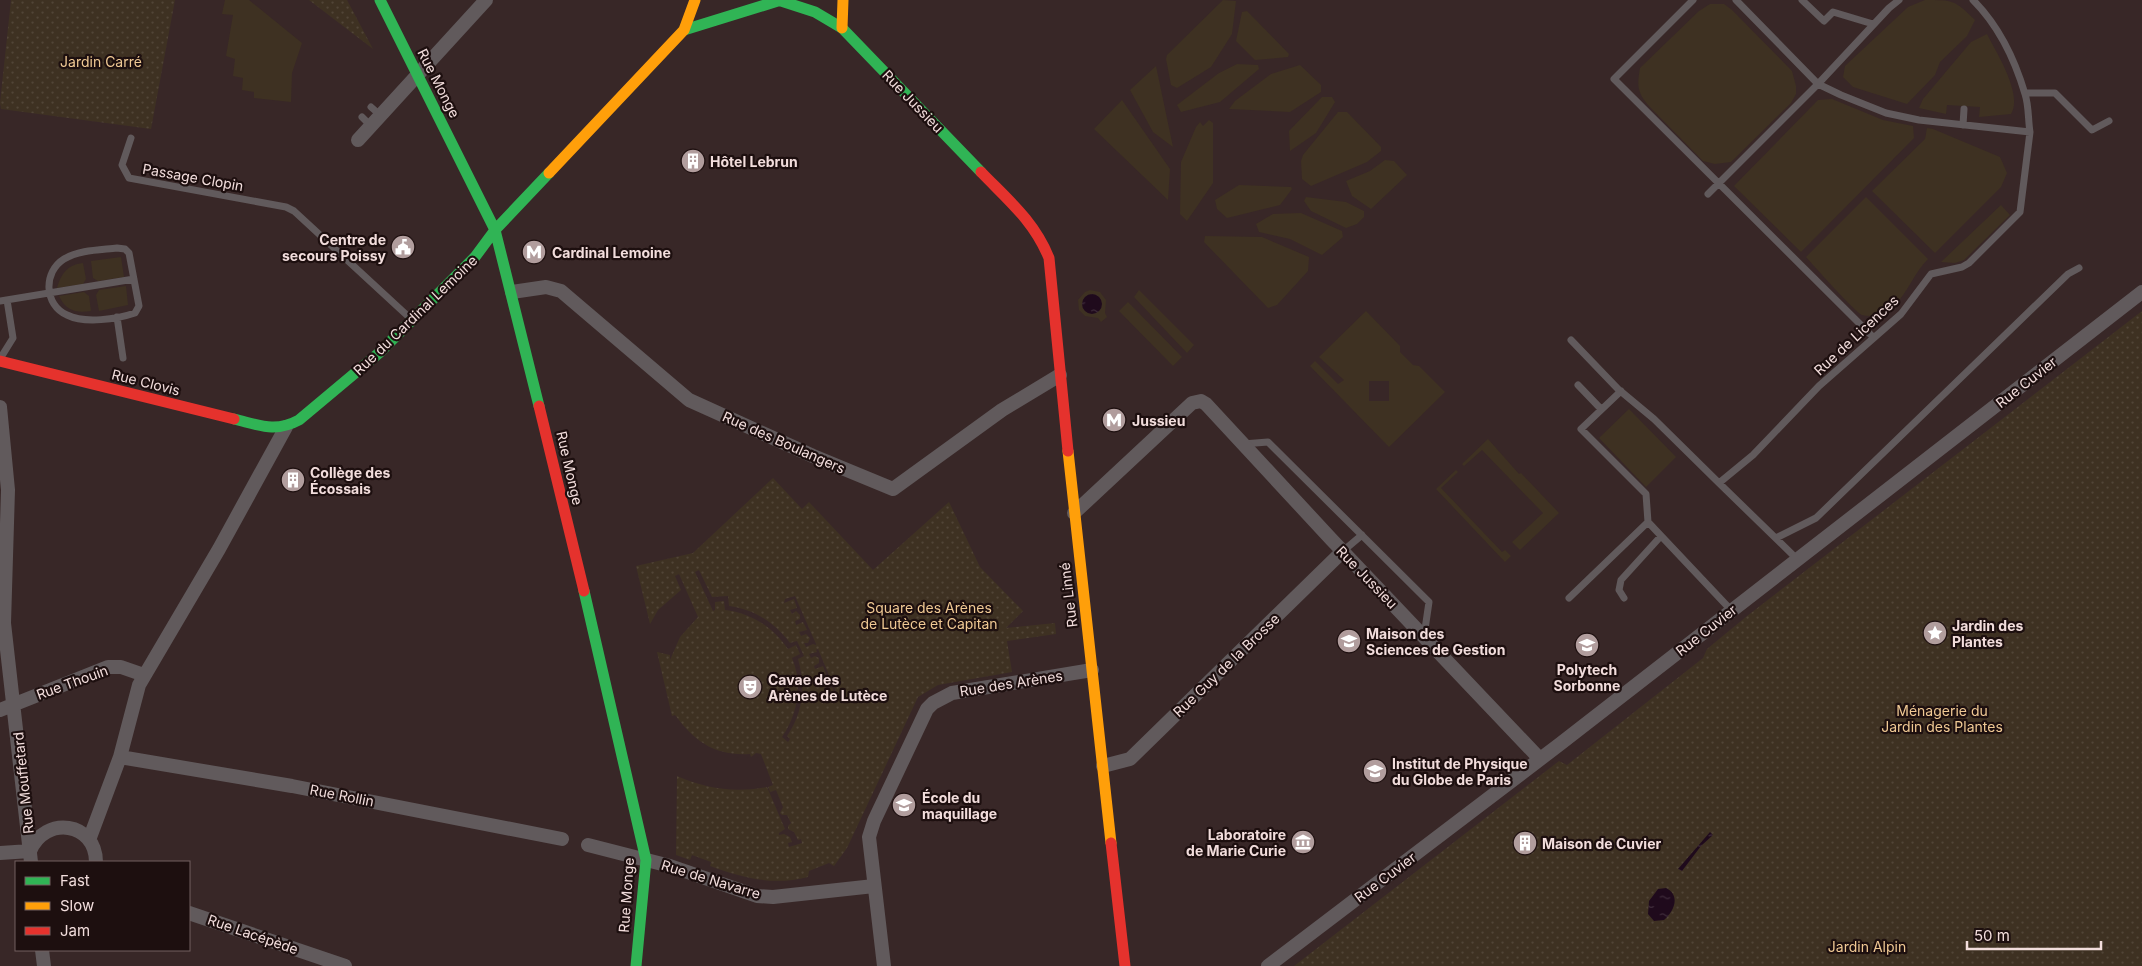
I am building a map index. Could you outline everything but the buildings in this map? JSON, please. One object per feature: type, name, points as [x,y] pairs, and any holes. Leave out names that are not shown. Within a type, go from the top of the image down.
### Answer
[{"type":"street","name":"Rue Monge","points":[[380,0],[495,230],[512,292],[603,670],[646,860],[636,966]]},
{"type":"street","points":[[358,140],[371,116],[418,74],[486,0]]},
{"type":"street","name":"Rue du Cardinal Lemoine","points":[[89,840],[120,757],[139,685],[219,549],[286,427],[300,420],[379,353],[475,257],[495,230],[684,30],[695,0]]},
{"type":"street","name":"Rue du Cardinal Lemoine","points":[[684,30],[780,0]]},
{"type":"street","name":"Rue Jussieu","points":[[780,0],[815,12],[842,28],[1032,225]]},
{"type":"street","points":[[842,28],[843,0]]},
{"type":"street","name":"Rue Linné","points":[[1032,225],[1041,238],[1049,258],[1074,513],[1125,966]]},
{"type":"street","name":"Rue des Boulangers","points":[[512,292],[546,287],[561,291],[689,400],[893,490],[1002,410],[1060,374]]},
{"type":"street","name":"Rue Cuvier","points":[[1268,966],[1539,758],[1560,744],[2142,292]]},
{"type":"street","name":"Rue Clovis","points":[[0,360],[268,427],[286,427]]},
{"type":"street","name":"Rue Jussieu","points":[[1074,513],[1192,403],[1201,401],[1206,404],[1539,758]]},
{"type":"street","name":"Rue Mouffetard","points":[[0,407],[8,490],[4,623],[6,707],[30,857]]},
{"type":"street","name":"Rue Guy de la Brosse","points":[[1103,766],[1130,759],[1343,551]]},
{"type":"street","name":"Rue Thouin","points":[[6,707],[108,667],[121,667],[144,675]]},
{"type":"street","name":"Rue des Arènes","points":[[874,886],[870,838],[874,821],[927,709],[933,703],[952,693],[1092,670]]},
{"type":"street","name":"Rue Rollin","points":[[120,757],[292,786],[562,839]]},
{"type":"street","points":[[0,853],[30,857],[39,837],[58,827],[72,828],[89,840],[95,853],[96,861]]},
{"type":"street","points":[[588,845],[646,860]]},
{"type":"street","name":"Rue de Navarre","points":[[646,860],[757,896],[772,897],[874,886]]},
{"type":"street","points":[[874,886],[884,966]]},
{"type":"street","name":"Rue Lacépède","points":[[190,912],[345,966]]},
{"type":"street","points":[[42,951],[44,966]]},
{"type":"lane","points":[[1693,0],[1614,79],[1873,337]]},
{"type":"lane","points":[[1736,0],[1818,84],[1886,113],[1919,120],[2030,132]]},
{"type":"lane","points":[[1802,0],[1824,21],[1833,12],[1874,24]]},
{"type":"lane","points":[[1708,194],[1899,0]]},
{"type":"lane","name":"Rue de Licences","points":[[1719,483],[1753,455],[1819,386],[1901,314],[1931,274],[1962,267],[1970,263],[2016,218],[2021,206],[2030,132],[2025,93],[2004,42],[1985,11],[1973,0]]},
{"type":"lane","points":[[2025,93],[2055,93],[2092,130],[2109,121]]},
{"type":"lane","points":[[1963,125],[1964,109]]},
{"type":"lane","name":"Passage Clopin","points":[[131,138],[122,164],[129,178],[286,207],[294,211],[411,320]]},
{"type":"lane","points":[[117,248],[125,249],[129,252],[134,279],[138,308],[135,313],[117,317],[85,320],[66,315],[54,305],[48,293],[49,280],[54,269],[63,260],[84,253],[117,248]]},
{"type":"lane","points":[[1776,538],[1816,518],[2068,274],[2079,268]]},
{"type":"lane","points":[[0,360],[13,338],[3,301],[134,279]]},
{"type":"lane","points":[[117,317],[123,358]]},
{"type":"lane","points":[[1571,340],[1621,391],[1654,419],[1797,559]]},
{"type":"lane","points":[[1578,385],[1601,410]]},
{"type":"lane","points":[[1621,391],[1581,429],[1646,494],[1648,522],[1731,610]]},
{"type":"lane","points":[[1242,444],[1268,442],[1429,602],[1424,637]]},
{"type":"lane","points":[[1568,598],[1648,522]]},
{"type":"lane","points":[[1343,551],[1362,535]]},
{"type":"lane","points":[[1624,598],[1619,590],[1621,580],[1661,536]]},
{"type":"green space","name":"Jardin Carré","points":[[11,0],[175,0],[151,129],[1,109],[0,103]]},
{"type":"green space","points":[[225,0],[249,0],[302,43],[292,73],[291,102],[254,98],[254,92],[242,90],[243,78],[233,76],[235,59],[226,56],[233,15],[222,14]]},
{"type":"green space","points":[[309,0],[347,0],[373,49]]},
{"type":"green space","points":[[1223,0],[1236,1],[1232,34],[1211,67],[1177,88],[1171,85],[1166,59],[1167,55]]},
{"type":"green space","points":[[1925,0],[1953,2],[1963,8],[1975,20],[1967,36],[1940,62],[1935,75],[1907,104],[1853,87],[1843,77],[1845,66],[1908,7]]},
{"type":"green space","points":[[1710,4],[1724,4],[1732,10],[1792,71],[1796,86],[1796,94],[1791,103],[1731,162],[1715,164],[1703,161],[1648,105],[1640,92],[1638,84],[1640,68],[1699,11]]},
{"type":"green space","points":[[1247,11],[1289,54],[1288,57],[1255,60],[1236,41],[1242,12]]},
{"type":"green space","points":[[1987,34],[2011,85],[2014,106],[2011,114],[1979,117],[1980,107],[1947,105],[1946,114],[1919,108],[1923,99],[1971,42]]},
{"type":"green space","points":[[1237,64],[1258,65],[1259,69],[1220,102],[1181,112],[1177,105],[1219,73]]},
{"type":"green space","points":[[1300,65],[1321,85],[1321,92],[1290,112],[1229,109],[1235,101],[1271,74]]},
{"type":"green space","points":[[1156,66],[1173,147],[1153,132],[1130,90]]},
{"type":"green space","points":[[1322,97],[1332,97],[1335,102],[1316,133],[1290,151],[1289,131]]},
{"type":"green space","points":[[1832,99],[1883,120],[1913,126],[1914,138],[1801,252],[1734,186],[1818,100]]},
{"type":"green space","points":[[1122,100],[1170,169],[1168,200],[1094,129]]},
{"type":"green space","points":[[1338,112],[1347,112],[1381,147],[1381,151],[1367,162],[1311,186],[1302,179],[1301,161],[1303,155]]},
{"type":"green space","points":[[1209,120],[1213,123],[1213,183],[1187,221],[1180,214],[1181,162],[1196,127],[1200,122],[1203,126]]},
{"type":"green space","points":[[1927,128],[2000,157],[2007,173],[2001,187],[1935,253],[1872,191],[1925,139]]},
{"type":"green space","points":[[1385,160],[1394,161],[1407,175],[1371,209],[1352,196],[1346,181],[1370,171]]},
{"type":"green space","points":[[1239,185],[1291,187],[1292,189],[1280,205],[1227,218],[1217,209],[1215,200]]},
{"type":"green space","points":[[1306,197],[1346,202],[1364,211],[1364,217],[1357,224],[1346,228],[1311,211],[1304,201]]},
{"type":"green space","points":[[1866,197],[1928,259],[1894,306],[1875,316],[1862,315],[1858,312],[1806,257]]},
{"type":"green space","points":[[2001,205],[2010,215],[1964,260],[1955,263],[1941,262]]},
{"type":"green space","points":[[1301,213],[1342,231],[1343,237],[1322,255],[1290,239],[1259,232],[1256,224],[1273,214]]},
{"type":"green space","points":[[1205,236],[1262,237],[1309,257],[1308,271],[1277,305],[1268,308],[1204,242]]},
{"type":"green space","points":[[121,257],[124,277],[98,281],[93,278],[91,261]]},
{"type":"green space","points":[[83,263],[86,279],[83,284],[57,288],[65,271],[77,264]]},
{"type":"green space","points":[[126,286],[128,305],[99,311],[96,295],[99,290]]},
{"type":"green space","points":[[1090,290],[1100,292],[1106,300],[1105,313],[1107,317],[1101,322],[1098,318],[1085,316],[1079,310],[1078,300],[1085,292]]},
{"type":"green space","points":[[1139,290],[1194,345],[1187,353],[1134,297]]},
{"type":"green space","points":[[84,292],[89,296],[91,311],[81,312],[72,310],[65,305],[59,296]]},
{"type":"green space","points":[[1128,302],[1182,357],[1173,366],[1119,311]]},
{"type":"green space","points":[[1366,311],[1400,346],[1400,352],[1413,365],[1419,366],[1445,392],[1389,447],[1310,366],[1315,361],[1338,384],[1344,380],[1319,357]],"holes":[[[1369,381],[1389,381],[1389,401],[1369,401]]]},
{"type":"green space","name":"Jardin des Plantes","points":[[2142,311],[2142,966],[1294,966],[1559,761],[1567,765],[1703,658],[1707,649],[1747,616]]},
{"type":"green space","points":[[1629,409],[1676,457],[1646,487],[1599,438]]},
{"type":"green space","points":[[1488,439],[1519,474],[1521,473],[1559,513],[1520,550],[1512,542],[1543,513],[1482,450],[1464,466],[1462,464]]},
{"type":"green space","points":[[1456,470],[1458,472],[1441,488],[1502,552],[1505,550],[1511,556],[1505,562],[1436,489]]},
{"type":"green space","name":"Square des Arènes de Lutèce et Capitan","points":[[773,478],[802,509],[809,502],[873,570],[949,502],[980,567],[1023,611],[1006,628],[1055,623],[1056,634],[1007,641],[1012,672],[938,685],[918,697],[847,848],[834,866],[829,863],[809,871],[808,877],[795,880],[770,881],[746,877],[710,866],[711,862],[692,855],[690,860],[676,855],[677,776],[721,789],[744,790],[767,787],[785,829],[779,835],[784,834],[790,837],[792,842],[788,843],[789,847],[802,843],[801,839],[798,840],[794,832],[788,829],[791,823],[787,815],[780,813],[783,807],[776,790],[770,792],[768,787],[773,785],[761,754],[756,753],[751,757],[750,754],[726,753],[716,750],[698,740],[675,715],[672,716],[657,652],[670,655],[670,660],[680,637],[698,617],[679,574],[675,576],[681,590],[658,610],[650,624],[636,566],[693,553]],"holes":[[[699,570],[712,597],[728,596],[729,606],[747,610],[763,618],[778,629],[790,643],[797,641],[804,656],[798,659],[802,679],[802,699],[797,718],[787,736],[790,739],[788,742],[782,737],[792,719],[797,699],[797,678],[792,658],[800,654],[796,645],[788,649],[761,622],[744,614],[725,610],[724,601],[715,602],[715,610],[713,611],[695,572]],[[795,596],[816,644],[816,645],[813,644],[806,647],[804,643],[808,643],[810,638],[806,634],[801,636],[799,632],[807,630],[803,622],[796,625],[795,621],[800,619],[800,615],[796,611],[792,614],[790,610],[797,608],[794,599],[784,603],[785,599]],[[818,649],[839,699],[827,702],[828,698],[836,696],[832,687],[825,691],[824,688],[829,685],[829,680],[826,678],[820,680],[819,677],[826,674],[823,666],[815,669],[814,666],[819,663],[819,658],[815,656],[811,658],[809,654],[817,652],[816,650]]]},
{"type":"water","points":[[1092,294],[1099,297],[1102,304],[1099,311],[1092,314],[1085,311],[1082,304],[1085,297]]},
{"type":"water","points":[[1710,832],[1713,835],[1701,846],[1682,871],[1678,869]]},
{"type":"water","points":[[1666,888],[1671,891],[1675,899],[1673,908],[1664,920],[1654,921],[1648,914],[1649,901],[1658,889]]},
{"type":"traffic: fast","points":[[380,0],[495,230],[539,406]]},
{"type":"traffic: fast","points":[[778,0],[815,12],[842,28],[981,172]]},
{"type":"traffic: fast","points":[[684,30],[781,0]]},
{"type":"traffic: fast","points":[[234,419],[267,427],[282,426],[299,420],[379,353],[475,257],[495,230],[549,173]]},
{"type":"traffic: fast","points":[[584,591],[646,860],[636,966]]},
{"type":"traffic: slow","points":[[549,173],[684,30],[695,0]]},
{"type":"traffic: slow","points":[[842,28],[843,0]]},
{"type":"traffic: slow","points":[[1068,451],[1111,843]]},
{"type":"traffic: jam","points":[[981,172],[1028,222],[1049,258],[1068,451]]},
{"type":"traffic: jam","points":[[0,361],[234,419]]},
{"type":"traffic: jam","points":[[539,406],[584,591]]},
{"type":"traffic: jam","points":[[1111,843],[1125,966]]},
{"type":"place","name":"Hôtel Lebrun","points":[[693,161]]},
{"type":"place","name":"Centre de secours Poissy","points":[[403,247]]},
{"type":"place","name":"Cardinal Lemoine","points":[[534,252]]},
{"type":"place","name":"Jussieu","points":[[1114,420]]},
{"type":"place","name":"Collège des Écossais","points":[[293,480]]},
{"type":"place","name":"Jardin des Plantes","points":[[1935,633]]},
{"type":"place","name":"Maison des Sciences de Gestion","points":[[1349,641]]},
{"type":"place","name":"Polytech Sorbonne","points":[[1587,645]]},
{"type":"place","name":"Cavae des Arènes de Lutèce","points":[[750,687]]},
{"type":"place","name":"Institut de Physique du Globe de Paris","points":[[1375,771]]},
{"type":"place","name":"École du maquillage","points":[[904,805]]},
{"type":"place","name":"Laboratoire de Marie Curie","points":[[1303,842]]},
{"type":"place","name":"Maison de Cuvier","points":[[1525,843]]},
{"type":"park label","name":"Ménagerie du Jardin des Plantes","points":[[1942,718]]},
{"type":"park label","name":"Jardin Alpin","points":[[1867,946]]}]
